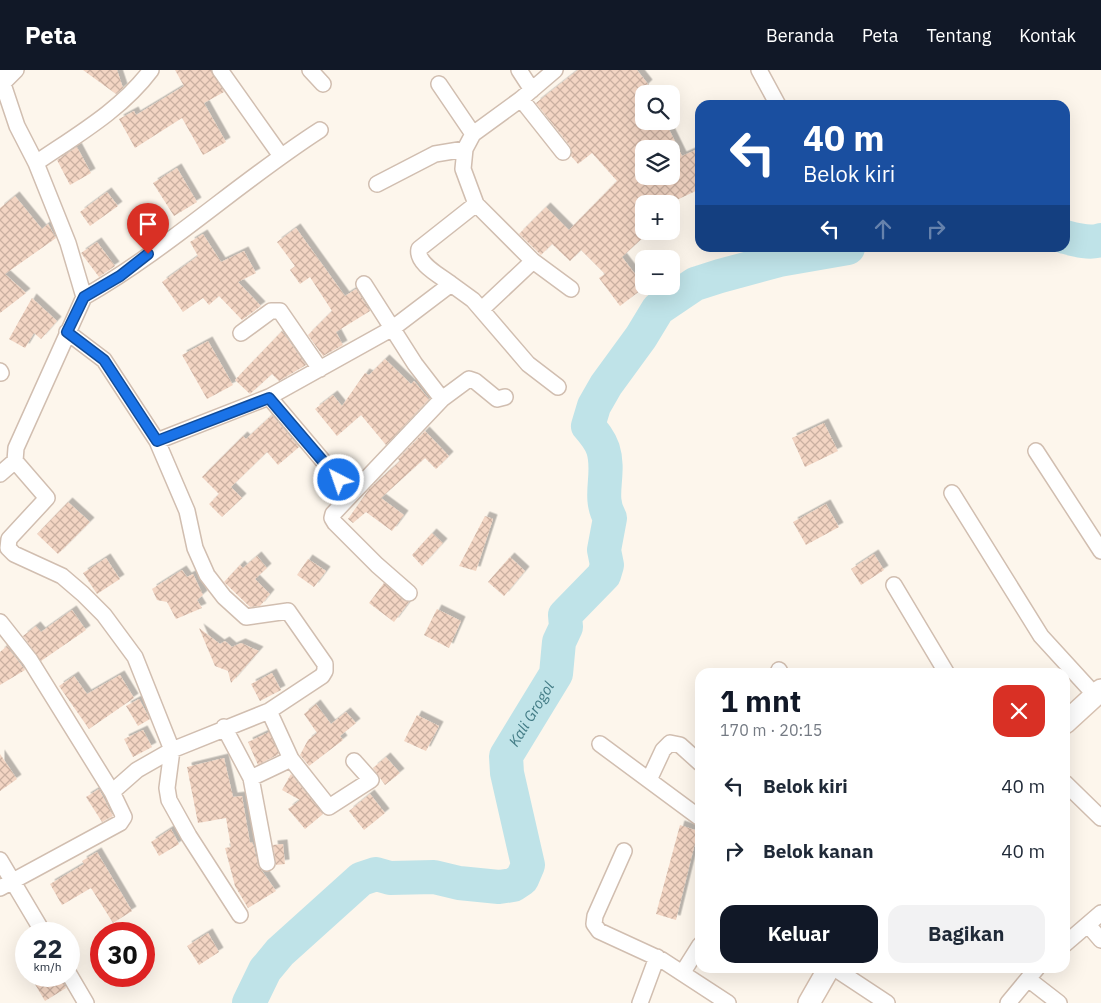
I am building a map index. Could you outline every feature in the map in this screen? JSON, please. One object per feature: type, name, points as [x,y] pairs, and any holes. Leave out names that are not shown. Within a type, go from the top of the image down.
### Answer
[{"type":"street","points":[[16,70],[2,79],[17,126],[36,164],[68,243],[84,297]]},
{"type":"street","points":[[36,164],[120,105],[140,85],[151,70]]},
{"type":"street","points":[[220,70],[281,156]]},
{"type":"street","points":[[310,70],[323,84]]},
{"type":"street","points":[[519,70],[526,94],[563,152]]},
{"type":"street","points":[[555,70],[473,134],[465,149],[463,169],[476,204],[533,261],[570,289]]},
{"type":"street","points":[[759,70],[775,100]]},
{"type":"street","points":[[439,84],[473,134]]},
{"type":"street","points":[[0,474],[15,461],[16,448],[84,297],[120,276],[281,156],[320,130]]},
{"type":"street","points":[[377,184],[435,154],[465,149]]},
{"type":"street","points":[[476,204],[419,249],[418,253],[422,262],[482,309],[528,364],[558,387]]},
{"type":"street","points":[[482,309],[533,261]]},
{"type":"street","points":[[364,284],[414,364],[442,399]]},
{"type":"street","points":[[157,441],[269,398],[393,328],[451,284]]},
{"type":"street","points":[[241,333],[271,311],[280,311],[320,369]]},
{"type":"street","points":[[67,332],[104,360],[157,441],[187,511],[195,548],[208,575],[224,597],[246,617],[288,611],[325,664],[325,671],[322,676],[270,710],[224,727],[172,750],[136,770],[112,792]]},
{"type":"street","points":[[409,593],[377,566],[333,521],[333,514],[442,399],[469,379],[475,381],[497,399],[505,397]]},
{"type":"street","points":[[269,398],[351,494]]},
{"type":"street","points":[[1036,451],[1101,551]]},
{"type":"street","points":[[15,461],[47,498],[9,539],[8,548],[14,554],[62,576],[104,615],[135,657],[172,750],[167,788],[168,800],[240,915]]},
{"type":"street","points":[[952,493],[1041,636],[1098,692],[1070,718]]},
{"type":"street","points":[[894,585],[944,668]]},
{"type":"street","points":[[0,622],[30,660],[112,792],[123,813],[123,820],[120,823],[6,885]]},
{"type":"street","points":[[270,710],[291,759],[329,807],[370,780],[354,761]]},
{"type":"street","points":[[224,727],[251,778],[267,863]]},
{"type":"street","points":[[649,780],[663,750],[670,743],[680,745],[695,758]]},
{"type":"street","points":[[600,744],[695,814]]},
{"type":"street","points":[[251,778],[291,759]]},
{"type":"street","points":[[1070,787],[1101,818]]},
{"type":"street","points":[[624,851],[595,916],[594,924],[599,931],[657,957],[683,972],[728,1003]]},
{"type":"street","points":[[0,860],[6,885],[35,922]]},
{"type":"street","points":[[1070,940],[1089,926],[1101,913]]},
{"type":"street","points":[[1089,926],[1101,940]]},
{"type":"street","points":[[683,972],[695,953]]},
{"type":"street","points":[[640,1003],[657,957]]},
{"type":"street","points":[[809,1003],[826,973]]},
{"type":"street","points":[[842,973],[887,1003]]},
{"type":"street","points":[[1008,1003],[1033,973],[1059,1003]]},
{"type":"street","points":[[77,987],[86,1003]]},
{"type":"building","points":[[83,70],[117,70],[123,88],[116,94]]},
{"type":"building","points":[[175,70],[211,70],[224,92],[204,103],[226,142],[203,155],[182,118],[135,148],[119,119],[134,111],[136,115],[184,86]]},
{"type":"building","points":[[578,70],[637,70],[648,84],[635,85],[635,130],[669,130],[674,140],[635,140],[635,185],[680,185],[680,152],[682,156],[695,150],[695,191],[680,198],[680,195],[635,195],[635,240],[640,240],[622,257],[635,274],[635,295],[620,306],[599,278],[605,274],[581,250],[570,261],[552,244],[541,255],[519,234],[546,207],[569,230],[617,181],[592,153],[578,164],[571,156],[570,146],[536,103]]},
{"type":"building","points":[[77,147],[91,173],[70,185],[57,160]]},
{"type":"building","points":[[177,168],[197,202],[174,216],[153,183]]},
{"type":"building","points":[[107,192],[118,206],[90,226],[80,212]]},
{"type":"building","points":[[15,196],[42,229],[48,224],[56,238],[5,274],[26,293],[0,313],[0,208]]},
{"type":"building","points":[[296,228],[345,296],[356,289],[370,311],[336,332],[343,345],[323,356],[308,335],[332,311],[310,277],[300,284],[290,270],[295,266],[277,242]]},
{"type":"building","points":[[203,234],[221,262],[244,251],[256,273],[238,282],[261,306],[242,320],[219,296],[209,305],[203,298],[183,312],[162,282],[198,256],[190,242]]},
{"type":"building","points":[[97,242],[115,266],[99,277],[81,253]]},
{"type":"building","points":[[32,298],[57,321],[41,339],[34,333],[25,348],[9,339]]},
{"type":"building","points":[[282,331],[306,365],[279,381],[272,374],[250,394],[235,380]]},
{"type":"building","points":[[208,341],[233,385],[207,399],[182,355]]},
{"type":"building","points":[[385,359],[411,384],[414,381],[429,399],[386,445],[361,415],[337,436],[315,409],[333,395],[342,406],[365,373],[369,375]]},
{"type":"building","points":[[272,415],[299,447],[278,465],[267,452],[231,487],[242,498],[222,517],[209,504],[219,494],[202,477],[243,436],[246,439]]},
{"type":"building","points":[[824,423],[838,451],[805,467],[792,438]]},
{"type":"building","points":[[425,431],[449,456],[436,469],[425,458],[381,498],[404,515],[392,531],[366,512],[353,523],[348,519],[369,489],[400,461],[398,459]]},
{"type":"building","points":[[68,502],[90,522],[58,554],[37,534]]},
{"type":"building","points":[[826,504],[839,527],[806,545],[793,522]]},
{"type":"building","points":[[485,516],[493,519],[476,571],[459,566]]},
{"type":"building","points":[[432,533],[443,543],[422,566],[412,555]]},
{"type":"building","points":[[874,554],[884,570],[861,585],[851,569]]},
{"type":"building","points":[[257,556],[267,568],[255,579],[270,594],[260,606],[250,607],[224,582],[240,565],[243,568]]},
{"type":"building","points":[[510,557],[525,571],[504,596],[488,582]]},
{"type":"building","points":[[106,558],[120,579],[97,594],[83,573]]},
{"type":"building","points":[[308,559],[326,571],[314,587],[297,575]]},
{"type":"building","points":[[182,570],[187,577],[193,574],[203,595],[197,600],[202,608],[176,619],[167,602],[157,600],[152,589]]},
{"type":"building","points":[[384,583],[403,600],[409,602],[394,622],[369,603]]},
{"type":"building","points":[[437,609],[461,621],[449,648],[424,635]]},
{"type":"building","points":[[72,610],[86,630],[41,661],[23,636],[36,626],[41,632]]},
{"type":"building","points":[[199,628],[220,644],[225,641],[232,647],[241,643],[259,651],[231,683],[228,671],[215,666]]},
{"type":"building","points":[[7,646],[25,670],[0,685],[0,652]]},
{"type":"building","points":[[272,673],[281,690],[260,701],[251,684]]},
{"type":"building","points":[[120,675],[134,698],[89,729],[59,686],[74,676],[87,694]]},
{"type":"building","points":[[139,699],[150,719],[138,726],[126,706]]},
{"type":"building","points":[[316,704],[331,724],[346,712],[356,723],[340,736],[343,740],[309,766],[300,755],[308,740],[317,733],[304,714]]},
{"type":"building","points":[[417,715],[439,726],[426,751],[404,741]]},
{"type":"building","points":[[143,730],[152,747],[133,757],[124,739]]},
{"type":"building","points":[[269,732],[279,754],[258,765],[248,742]]},
{"type":"building","points":[[0,754],[17,779],[0,791]]},
{"type":"building","points":[[386,757],[400,773],[385,785],[373,768]]},
{"type":"building","points":[[224,758],[233,797],[242,796],[250,843],[252,842],[254,847],[258,865],[276,891],[248,908],[235,886],[225,848],[231,847],[226,818],[198,823],[187,767]]},
{"type":"building","points":[[291,774],[323,814],[305,829],[288,809],[300,800],[282,790]]},
{"type":"building","points":[[99,789],[113,816],[102,822],[86,797]]},
{"type":"building","points":[[370,794],[385,813],[364,830],[349,811]]},
{"type":"building","points":[[680,825],[695,830],[695,843],[676,920],[656,914]]},
{"type":"building","points":[[171,829],[179,844],[159,856],[151,842]]},
{"type":"building","points":[[283,844],[285,864],[276,865],[273,845]]},
{"type":"building","points":[[97,852],[132,911],[112,922],[91,888],[62,905],[50,884],[84,864],[82,861]]},
{"type":"building","points":[[208,933],[219,952],[199,965],[187,946]]},
{"type":"building","points":[[37,987],[66,987],[66,988],[45,1001]]},
{"type":"waterway","name":"Kali Grogol","points":[[1070,238],[1088,242],[1101,240]]},
{"type":"waterway","name":"Kali Grogol","points":[[249,1003],[265,970],[280,952],[361,879],[376,874],[390,878],[434,877],[459,883],[499,887],[513,885],[522,879],[528,865],[507,773],[506,756],[556,674],[559,642],[566,627],[565,615],[604,575],[607,565],[604,550],[610,518],[606,510],[604,493],[605,458],[600,443],[588,426],[594,406],[606,385],[641,337],[658,309],[695,284],[779,260],[825,252]]},
{"type":"route","points":[[148,254],[120,276],[84,297],[80,310],[67,332],[104,360],[157,441],[269,398],[339,480]]}]
